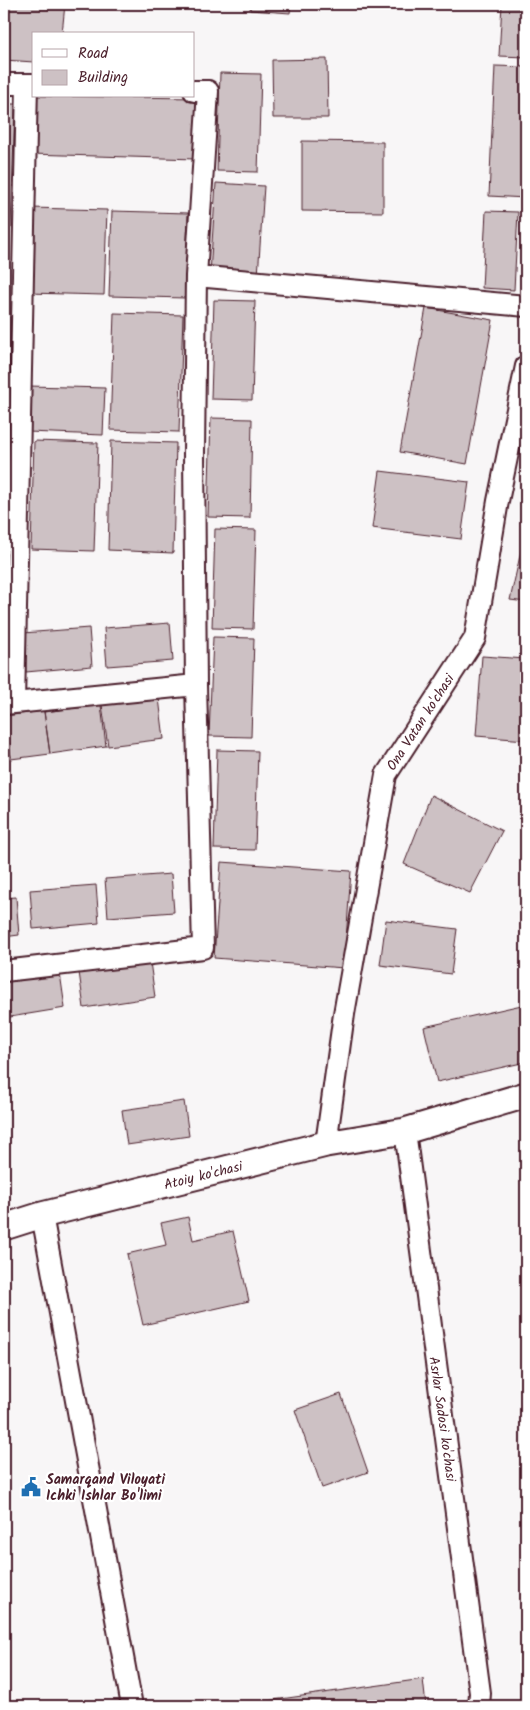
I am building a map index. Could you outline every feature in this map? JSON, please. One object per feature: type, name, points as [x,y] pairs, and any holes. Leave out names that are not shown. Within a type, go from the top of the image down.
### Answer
[{"type":"street","points":[[4,84],[30,84],[9,703],[196,685]]},
{"type":"street","points":[[4,971],[203,948],[196,685],[194,453],[196,276],[208,91],[195,90]]},
{"type":"street","points":[[196,276],[526,306]]},
{"type":"street","name":"Ona Vatan ko'chasi","points":[[326,1144],[344,1014],[386,775],[475,638],[498,501],[526,366]]},
{"type":"street","name":"Atoiy ko'chasi","points":[[4,1227],[42,1215],[326,1144],[404,1131],[526,1095]]},
{"type":"street","name":"Asrlar Sadosi ko'chasi","points":[[404,1131],[479,1683],[479,1706]]},
{"type":"street","points":[[42,1215],[132,1706]]},
{"type":"building","points":[[4,4],[65,4],[62,32],[32,32],[32,62],[4,60]]},
{"type":"building","points":[[251,4],[291,4],[290,13],[250,10]]},
{"type":"building","points":[[502,4],[526,4],[526,57],[499,56]]},
{"type":"building","points":[[327,59],[328,118],[273,118],[272,60]]},
{"type":"building","points":[[495,66],[526,67],[526,198],[489,196]]},
{"type":"building","points":[[220,73],[261,74],[258,172],[217,171]]},
{"type":"building","points":[[34,98],[198,98],[196,159],[30,154]]},
{"type":"building","points":[[4,104],[15,104],[11,228],[4,228]]},
{"type":"building","points":[[302,141],[383,142],[383,212],[302,211]]},
{"type":"building","points":[[216,183],[264,186],[258,276],[210,273]]},
{"type":"building","points":[[31,208],[107,210],[104,295],[28,293]]},
{"type":"building","points":[[112,211],[188,213],[185,298],[109,296]]},
{"type":"building","points":[[486,211],[518,212],[514,290],[482,288]]},
{"type":"building","points":[[214,300],[255,301],[252,400],[211,399]]},
{"type":"building","points":[[426,308],[493,320],[467,464],[400,452]]},
{"type":"building","points":[[114,313],[183,315],[179,432],[110,430]]},
{"type":"building","points":[[29,386],[105,388],[103,435],[28,432]]},
{"type":"building","points":[[211,418],[252,419],[250,518],[208,517]]},
{"type":"building","points":[[34,441],[98,443],[94,551],[31,549]]},
{"type":"building","points":[[111,441],[176,443],[173,553],[108,550]]},
{"type":"building","points":[[380,471],[469,482],[461,539],[372,528]]},
{"type":"building","points":[[215,529],[256,530],[253,629],[212,628]]},
{"type":"building","points":[[526,529],[526,602],[510,600]]},
{"type":"building","points":[[170,623],[173,661],[107,666],[104,628]]},
{"type":"building","points":[[89,628],[92,666],[26,672],[23,633]]},
{"type":"building","points":[[4,636],[8,674],[4,674]]},
{"type":"building","points":[[213,637],[254,638],[251,737],[209,736]]},
{"type":"building","points":[[482,656],[526,659],[526,740],[476,736]]},
{"type":"building","points":[[159,698],[164,739],[108,746],[102,705]]},
{"type":"building","points":[[101,705],[106,746],[50,754],[44,712]]},
{"type":"building","points":[[44,711],[50,754],[11,759],[5,716]]},
{"type":"building","points":[[4,716],[11,757],[4,758]]},
{"type":"building","points":[[217,750],[258,751],[255,850],[214,849]]},
{"type":"building","points":[[431,795],[502,831],[470,893],[404,864]]},
{"type":"building","points":[[221,862],[351,871],[344,968],[214,958]]},
{"type":"building","points":[[171,874],[174,912],[108,917],[105,879]]},
{"type":"building","points":[[96,885],[99,923],[33,929],[30,890]]},
{"type":"building","points":[[16,897],[19,935],[4,937],[4,898]]},
{"type":"building","points":[[386,920],[457,929],[451,974],[380,965]]},
{"type":"building","points":[[150,962],[155,997],[84,1008],[79,972]]},
{"type":"building","points":[[60,973],[65,1008],[4,1018],[4,981]]},
{"type":"building","points":[[526,1004],[526,1062],[437,1082],[424,1027]]},
{"type":"building","points":[[184,1101],[189,1136],[127,1145],[122,1110]]},
{"type":"building","points":[[188,1217],[193,1240],[233,1231],[249,1301],[143,1325],[127,1254],[166,1245],[161,1223]]},
{"type":"building","points":[[341,1394],[368,1472],[322,1488],[295,1410]]},
{"type":"building","points":[[423,1679],[426,1706],[252,1706],[252,1703]]},
{"type":"place","name":"Samarqand Viloyati Ichki Ishlar Bo'limi","points":[[31,1487]]}]
